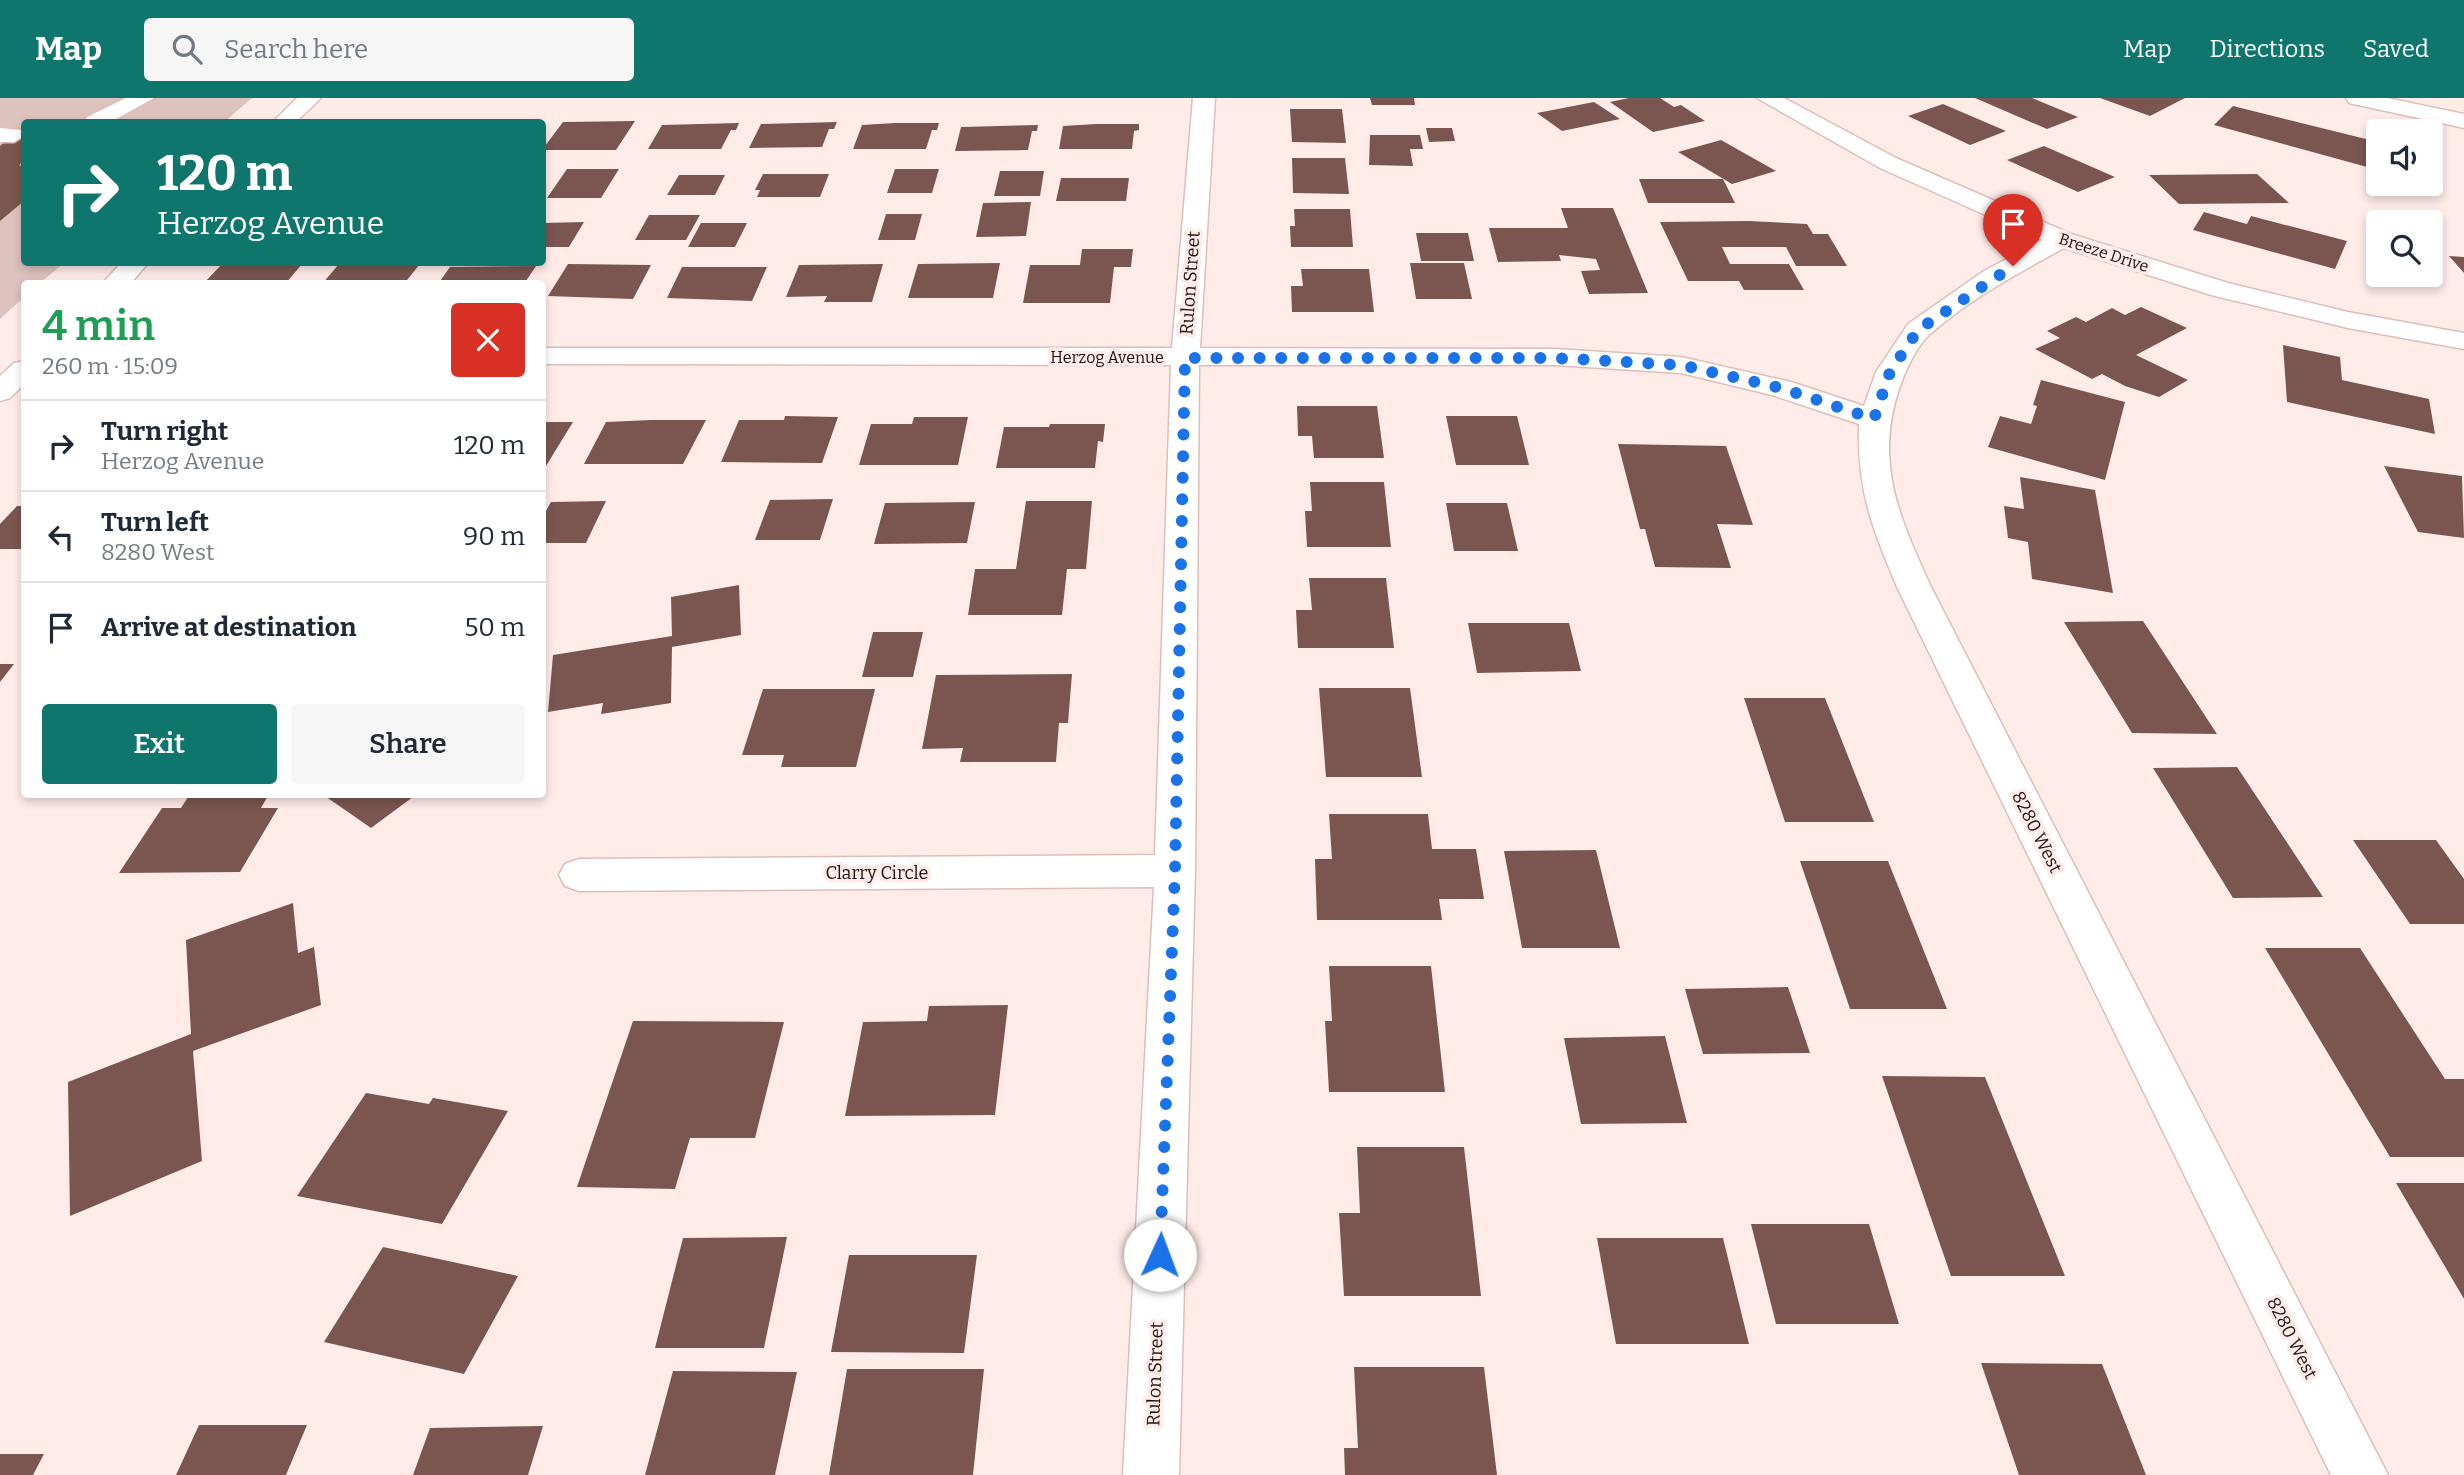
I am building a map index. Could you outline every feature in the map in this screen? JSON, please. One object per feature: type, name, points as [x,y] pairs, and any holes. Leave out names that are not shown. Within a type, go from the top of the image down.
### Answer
[{"type":"street","points":[[100,119],[143,98]]},
{"type":"street","points":[[287,119],[310,98]]},
{"type":"street","name":"Rulon Street","points":[[1151,1475],[1175,871],[1185,358],[1204,98]]},
{"type":"street","name":"Breeze Drive","points":[[1768,98],[1888,163],[2062,239],[2220,289],[2348,320],[2464,341]]},
{"type":"street","points":[[2357,98],[2464,121]]},
{"type":"street","name":"8280 West","points":[[2062,239],[1993,277],[1918,330],[1890,372],[1874,419],[1873,465],[1884,518],[1914,587],[2360,1475]]},
{"type":"street","points":[[119,280],[133,266]]},
{"type":"street","name":"Herzog Avenue","points":[[546,356],[1555,358],[1681,365],[1781,388],[1874,419]]},
{"type":"street","points":[[0,393],[21,372]]},
{"type":"street","name":"Clarry Circle","points":[[579,875],[1175,871]]},
{"type":"shaded area","points":[[0,98],[252,98],[228,119],[21,119],[21,266],[60,266],[44,280],[21,280],[21,300],[0,319]]},
{"type":"building","points":[[1370,98],[1414,98],[1415,105],[1372,105]]},
{"type":"building","points":[[1629,98],[1660,98],[1674,107],[1681,105],[1705,121],[1653,132],[1610,102]]},
{"type":"building","points":[[1975,98],[2032,98],[2078,117],[2047,129]]},
{"type":"building","points":[[2100,98],[2185,98],[2150,116]]},
{"type":"building","points":[[1594,102],[1620,119],[1562,131],[1537,113]]},
{"type":"building","points":[[1943,104],[2006,131],[1970,145],[1908,116]]},
{"type":"building","points":[[2233,106],[2366,139],[2366,167],[2214,125]]},
{"type":"building","points":[[1290,109],[1342,109],[1346,143],[1292,142]]},
{"type":"building","points":[[635,121],[616,150],[546,150],[546,145],[563,122]]},
{"type":"building","points":[[837,122],[834,129],[829,129],[822,147],[749,148],[761,124]]},
{"type":"building","points":[[739,123],[736,130],[731,130],[721,149],[648,149],[662,125]]},
{"type":"building","points":[[939,123],[937,130],[932,130],[926,149],[853,149],[862,125]]},
{"type":"building","points":[[1139,124],[1139,130],[1134,131],[1132,149],[1059,149],[1063,126]]},
{"type":"building","points":[[1038,125],[1037,131],[1032,131],[1028,150],[955,151],[961,127]]},
{"type":"building","points":[[21,128],[21,204],[0,221],[0,146]]},
{"type":"building","points":[[1426,128],[1452,128],[1455,141],[1429,142]]},
{"type":"building","points":[[1370,135],[1420,135],[1423,149],[1410,149],[1413,166],[1369,165]]},
{"type":"building","points":[[1721,140],[1776,171],[1732,184],[1678,152]]},
{"type":"building","points":[[2044,146],[2115,177],[2078,192],[2007,160]]},
{"type":"building","points":[[1292,158],[1345,158],[1349,194],[1293,193]]},
{"type":"building","points":[[567,169],[619,169],[601,198],[547,198]]},
{"type":"building","points":[[895,169],[939,169],[932,193],[887,193]]},
{"type":"building","points":[[1000,171],[1044,171],[1040,196],[994,196]]},
{"type":"building","points":[[763,174],[829,174],[820,197],[757,197],[760,190],[755,190]]},
{"type":"building","points":[[2257,174],[2289,203],[2179,204],[2149,175]]},
{"type":"building","points":[[679,175],[725,175],[715,195],[667,195]]},
{"type":"building","points":[[1061,178],[1129,178],[1126,201],[1056,201]]},
{"type":"building","points":[[1639,179],[1723,179],[1735,203],[1648,203]]},
{"type":"building","points":[[1031,202],[1026,236],[976,237],[983,203]]},
{"type":"building","points":[[1561,208],[1613,208],[1648,293],[1589,294],[1581,271],[1600,270],[1596,259],[1559,255],[1561,261],[1498,262],[1489,228],[1568,228]]},
{"type":"building","points":[[1294,209],[1350,209],[1353,247],[1291,247],[1290,226],[1295,226]]},
{"type":"building","points":[[2204,212],[2247,224],[2251,216],[2347,241],[2335,269],[2193,230]]},
{"type":"building","points":[[886,214],[922,214],[915,240],[878,240]]},
{"type":"building","points":[[649,215],[700,215],[686,240],[635,240]]},
{"type":"building","points":[[1749,221],[1807,224],[1813,234],[1828,234],[1847,266],[1796,266],[1786,247],[1722,247],[1730,264],[1789,264],[1804,290],[1744,290],[1739,281],[1688,281],[1660,222]]},
{"type":"building","points":[[584,222],[569,247],[546,247],[546,223]]},
{"type":"building","points":[[701,223],[747,223],[735,247],[688,247]]},
{"type":"building","points":[[1416,233],[1468,233],[1474,261],[1421,261]]},
{"type":"building","points":[[1082,249],[1133,249],[1131,267],[1114,267],[1110,303],[1023,303],[1030,265],[1080,265]]},
{"type":"building","points":[[2449,256],[2464,257],[2464,273]]},
{"type":"building","points":[[1000,263],[993,298],[908,298],[918,264]]},
{"type":"building","points":[[1410,263],[1464,263],[1472,299],[1416,299]]},
{"type":"building","points":[[568,264],[651,265],[633,299],[548,296]]},
{"type":"building","points":[[883,264],[872,302],[824,302],[827,296],[786,297],[799,265]]},
{"type":"building","points":[[220,266],[300,266],[288,280],[207,280]]},
{"type":"building","points":[[337,266],[418,266],[407,280],[325,280]]},
{"type":"building","points":[[536,266],[527,280],[441,280],[450,267]]},
{"type":"building","points":[[682,267],[767,267],[752,301],[667,298]]},
{"type":"building","points":[[1301,269],[1369,269],[1374,312],[1292,312],[1291,286],[1303,286]]},
{"type":"building","points":[[2141,307],[2187,328],[2136,355],[2188,380],[2159,397],[2125,386],[2102,374],[2092,379],[2035,349],[2060,338],[2047,331],[2076,317],[2086,322],[2112,308],[2125,315]]},
{"type":"building","points":[[2283,345],[2340,357],[2342,380],[2429,399],[2435,434],[2287,402]]},
{"type":"building","points":[[2041,380],[2125,402],[2105,480],[1988,447],[2000,416],[2031,424],[2037,406],[2033,405]]},
{"type":"building","points":[[1297,406],[1377,406],[1384,458],[1314,458],[1312,436],[1298,436]]},
{"type":"building","points":[[785,416],[838,417],[822,463],[721,462],[739,420],[784,420]]},
{"type":"building","points":[[1446,416],[1517,416],[1529,465],[1456,465]]},
{"type":"building","points":[[914,417],[968,417],[958,465],[859,465],[871,424],[912,424]]},
{"type":"building","points":[[706,420],[683,464],[584,464],[606,422]]},
{"type":"building","points":[[546,422],[573,422],[546,466]]},
{"type":"building","points":[[1050,424],[1105,424],[1103,442],[1098,441],[1095,468],[996,468],[1004,427],[1049,427]]},
{"type":"building","points":[[1618,444],[1726,446],[1753,525],[1717,524],[1731,568],[1655,567],[1645,529],[1640,529]]},
{"type":"building","points":[[2384,466],[2462,476],[2464,538],[2418,532]]},
{"type":"building","points":[[2020,477],[2095,490],[2113,593],[2032,579],[2028,542],[2008,538],[2004,506],[2024,509]]},
{"type":"building","points":[[1310,482],[1384,482],[1391,547],[1307,547],[1305,511],[1312,511]]},
{"type":"building","points":[[833,499],[820,540],[755,540],[770,500]]},
{"type":"building","points":[[606,501],[586,543],[546,543],[546,511],[551,502]]},
{"type":"building","points":[[1026,501],[1092,501],[1086,569],[1067,569],[1062,615],[968,615],[975,569],[1016,569]]},
{"type":"building","points":[[975,502],[967,543],[874,544],[885,503]]},
{"type":"building","points":[[1446,503],[1507,503],[1518,551],[1454,551]]},
{"type":"building","points":[[17,506],[21,506],[21,549],[0,549],[0,524]]},
{"type":"building","points":[[1309,578],[1386,578],[1394,648],[1298,648],[1296,610],[1312,610]]},
{"type":"building","points":[[739,585],[741,635],[672,647],[671,703],[601,714],[603,703],[548,712],[553,655],[672,636],[671,597]]},
{"type":"building","points":[[2143,621],[2217,734],[2132,733],[2064,622]]},
{"type":"building","points":[[1468,623],[1569,623],[1581,671],[1477,673]]},
{"type":"building","points":[[873,632],[923,632],[913,677],[862,677]]},
{"type":"building","points":[[0,664],[14,664],[0,682]]},
{"type":"building","points":[[1072,674],[1068,723],[1059,723],[1056,762],[960,762],[963,748],[922,749],[936,675]]},
{"type":"building","points":[[1319,688],[1410,688],[1422,777],[1326,777]]},
{"type":"building","points":[[763,689],[875,689],[856,767],[781,767],[784,755],[742,755]]},
{"type":"building","points":[[1744,698],[1825,698],[1874,822],[1785,822]]},
{"type":"building","points":[[2237,767],[2323,897],[2233,898],[2153,768]]},
{"type":"building","points":[[187,798],[267,798],[261,808],[278,808],[240,872],[119,873],[162,808],[181,808]]},
{"type":"building","points":[[328,798],[412,798],[371,828]]},
{"type":"building","points":[[1329,814],[1428,814],[1432,849],[1476,849],[1484,899],[1439,899],[1442,920],[1317,920],[1315,859],[1332,859]]},
{"type":"building","points":[[2353,840],[2436,840],[2464,879],[2464,924],[2410,924]]},
{"type":"building","points":[[1596,850],[1620,948],[1522,948],[1504,851]]},
{"type":"building","points":[[1800,861],[1888,861],[1947,1009],[1850,1009]]},
{"type":"building","points":[[293,903],[298,953],[314,947],[321,1005],[193,1051],[202,1161],[70,1216],[68,1082],[191,1034],[186,940]]},
{"type":"building","points":[[2265,948],[2360,948],[2445,1079],[2464,1079],[2464,1157],[2390,1157]]},
{"type":"building","points":[[1329,966],[1431,966],[1445,1092],[1329,1092],[1325,1021],[1332,1021]]},
{"type":"building","points":[[1788,987],[1810,1053],[1703,1054],[1685,989]]},
{"type":"building","points":[[1008,1005],[995,1115],[845,1116],[863,1022],[927,1021],[929,1006]]},
{"type":"building","points":[[633,1021],[784,1022],[755,1138],[690,1138],[675,1189],[577,1187]]},
{"type":"building","points":[[1665,1036],[1687,1123],[1581,1124],[1564,1038]]},
{"type":"building","points":[[1882,1076],[1985,1077],[2065,1276],[1951,1276]]},
{"type":"building","points":[[366,1093],[429,1104],[433,1098],[508,1111],[442,1224],[297,1196]]},
{"type":"building","points":[[1357,1147],[1464,1147],[1481,1296],[1344,1296],[1339,1213],[1360,1213]]},
{"type":"building","points":[[2396,1183],[2464,1183],[2464,1299]]},
{"type":"building","points":[[1751,1224],[1869,1224],[1899,1324],[1776,1324]]},
{"type":"building","points":[[787,1237],[764,1348],[655,1348],[683,1238]]},
{"type":"building","points":[[1597,1238],[1723,1238],[1749,1344],[1616,1344]]},
{"type":"building","points":[[383,1247],[518,1276],[464,1374],[324,1342]]},
{"type":"building","points":[[849,1255],[977,1255],[964,1353],[831,1352]]},
{"type":"building","points":[[1981,1363],[2102,1364],[2146,1475],[2019,1475]]},
{"type":"building","points":[[1354,1367],[1484,1367],[1497,1475],[1345,1475],[1344,1448],[1358,1448]]},
{"type":"building","points":[[847,1369],[984,1369],[973,1475],[829,1475]]},
{"type":"building","points":[[673,1371],[797,1372],[775,1475],[645,1475]]},
{"type":"building","points":[[199,1425],[307,1425],[286,1475],[176,1475]]},
{"type":"building","points":[[543,1426],[528,1475],[413,1475],[430,1428]]},
{"type":"building","points":[[0,1454],[44,1454],[33,1475],[0,1475]]},
{"type":"route","points":[[1160,1255],[1175,871],[1185,358],[1555,358],[1681,365],[1781,388],[1874,419],[1890,372],[1918,330],[2013,266]]}]
